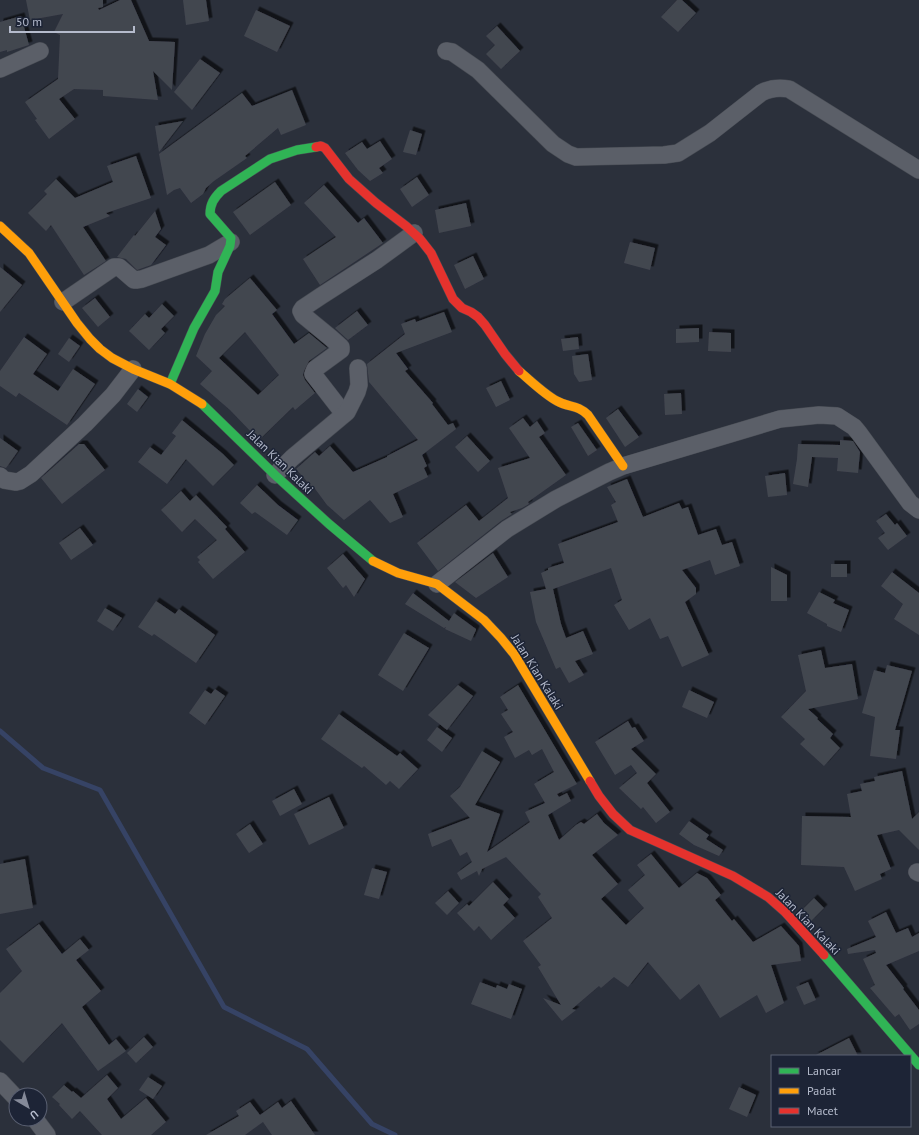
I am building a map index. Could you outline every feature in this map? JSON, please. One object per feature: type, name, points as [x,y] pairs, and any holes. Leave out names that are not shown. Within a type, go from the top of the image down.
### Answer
[{"type":"street","points":[[446,51],[452,52],[478,70],[553,144],[568,154],[576,157],[664,155],[678,153],[710,133],[761,93],[773,88],[782,88],[789,89],[919,170]]},
{"type":"street","points":[[0,70],[37,55],[0,75]]},
{"type":"street","points":[[170,384],[194,328],[215,291],[218,272],[231,242],[231,238],[210,214],[210,208],[215,197],[221,191],[270,159],[297,150],[321,146],[325,148],[349,179],[376,203],[396,217],[420,239],[431,253],[449,292],[458,304],[478,317],[512,363],[539,388],[556,401],[583,410],[623,466]]},
{"type":"street","name":"Jalan Kian Kalaki","points":[[0,226],[29,253],[77,323],[100,349],[112,358],[133,369],[170,384],[202,404],[275,475],[374,562],[398,573],[437,584],[484,620],[514,654],[599,796],[613,814],[630,830],[733,876],[768,897],[785,912],[835,967],[910,1055]]},
{"type":"street","points":[[344,414],[313,374],[315,369],[341,350],[341,347],[301,312],[303,308],[377,260],[414,233]]},
{"type":"street","points":[[63,302],[114,267],[119,267],[134,280],[142,280],[209,255],[231,242]]},
{"type":"street","points":[[275,475],[292,458],[344,414],[351,405],[359,385],[358,368]]},
{"type":"street","points":[[0,476],[4,480],[16,482],[31,474],[86,424],[113,395],[133,369]]},
{"type":"street","points":[[437,584],[507,529],[556,499],[609,472],[623,466],[780,419],[819,415],[837,416],[854,427],[910,503],[919,510]]},
{"type":"street","name":"Jalan Kian Kalaki","points":[[911,1056],[919,1065]]},
{"type":"street","points":[[0,1081],[8,1090]]},
{"type":"building","points":[[26,0],[103,0],[103,7],[98,8],[99,10],[120,0],[131,0],[149,41],[175,42],[172,90],[153,71],[158,100],[103,96],[103,90],[74,89],[59,99],[75,119],[49,139],[35,120],[37,119],[25,102],[58,79],[60,35],[54,32],[63,14],[30,20]]},
{"type":"building","points":[[183,0],[206,0],[209,21],[186,25]]},
{"type":"building","points":[[677,0],[682,0],[696,13],[678,32],[661,17]]},
{"type":"building","points":[[256,10],[290,26],[277,52],[244,36]]},
{"type":"building","points":[[21,16],[29,45],[7,52],[7,50],[0,52],[0,22]]},
{"type":"building","points":[[497,26],[520,51],[501,69],[486,54],[495,45],[486,36]]},
{"type":"building","points":[[200,59],[220,73],[192,110],[174,92]]},
{"type":"building","points":[[292,90],[306,125],[281,135],[278,128],[245,156],[247,158],[214,181],[206,188],[203,194],[191,203],[180,188],[167,195],[159,154],[242,93],[252,106]]},
{"type":"building","points":[[183,121],[159,152],[155,126]]},
{"type":"building","points":[[410,130],[422,134],[416,155],[403,152]]},
{"type":"building","points":[[380,141],[392,159],[379,168],[383,173],[370,181],[358,170],[345,153],[362,142],[367,149]]},
{"type":"building","points":[[136,156],[151,198],[106,213],[110,216],[83,227],[106,261],[84,275],[51,225],[46,231],[28,213],[47,194],[44,191],[56,179],[75,198],[113,182],[107,166]]},
{"type":"building","points":[[417,177],[429,195],[412,207],[400,189]]},
{"type":"building","points":[[275,182],[291,205],[250,235],[233,212]]},
{"type":"building","points":[[324,185],[358,223],[364,218],[383,243],[320,285],[303,259],[336,237],[304,203]]},
{"type":"building","points":[[466,203],[471,226],[439,233],[435,210]]},
{"type":"building","points":[[155,211],[161,229],[155,237],[166,245],[151,265],[137,270],[126,259],[117,257]]},
{"type":"building","points":[[630,242],[655,248],[650,270],[624,263]]},
{"type":"building","points":[[473,256],[484,279],[465,289],[454,265]]},
{"type":"building","points":[[0,267],[22,285],[0,312]]},
{"type":"building","points":[[250,278],[277,310],[272,314],[294,344],[309,333],[327,348],[309,361],[304,371],[303,375],[305,380],[315,393],[295,410],[293,407],[259,440],[230,410],[200,384],[212,371],[196,356],[205,334],[216,315],[225,306],[222,304],[225,299]],"holes":[[[245,332],[279,375],[258,395],[219,358]]]},
{"type":"building","points":[[95,298],[110,317],[98,327],[82,308]]},
{"type":"building","points":[[162,304],[174,316],[161,329],[165,333],[149,350],[129,331],[145,314],[149,318]]},
{"type":"building","points":[[357,311],[368,325],[348,340],[335,328]]},
{"type":"building","points":[[444,312],[452,332],[396,353],[408,369],[405,371],[433,403],[432,404],[448,425],[453,423],[456,429],[422,455],[427,466],[424,468],[428,477],[393,494],[403,517],[390,523],[370,500],[344,520],[327,505],[313,486],[312,487],[296,469],[315,452],[319,456],[330,446],[353,472],[387,457],[418,440],[369,382],[367,364],[405,334],[401,324],[415,319],[416,322]]},
{"type":"building","points":[[699,328],[699,342],[676,343],[676,329]]},
{"type":"building","points":[[709,332],[731,333],[731,352],[708,351]]},
{"type":"building","points":[[24,337],[47,354],[33,374],[58,391],[73,369],[95,384],[67,425],[19,393],[16,397],[0,386],[0,371]]},
{"type":"building","points":[[578,337],[579,349],[563,351],[561,339]]},
{"type":"building","points":[[69,338],[80,346],[69,362],[58,354]]},
{"type":"building","points":[[588,354],[592,380],[579,382],[574,374],[572,356]]},
{"type":"building","points":[[501,381],[510,400],[496,407],[486,388]]},
{"type":"building","points":[[138,389],[148,397],[137,412],[127,404]]},
{"type":"building","points":[[681,393],[682,414],[665,415],[664,394]]},
{"type":"building","points":[[618,409],[639,437],[625,447],[606,418]]},
{"type":"building","points":[[523,418],[530,427],[537,421],[545,433],[539,437],[566,475],[528,502],[529,504],[510,512],[512,514],[438,571],[417,543],[466,505],[479,521],[508,498],[498,468],[530,458],[509,428]]},
{"type":"building","points":[[182,420],[234,465],[213,486],[186,459],[167,484],[138,462],[150,447],[161,455],[176,436],[172,433]]},
{"type":"building","points":[[578,423],[597,450],[588,456],[571,427]]},
{"type":"building","points":[[467,436],[490,461],[478,472],[455,447]]},
{"type":"building","points":[[0,438],[18,451],[6,468],[0,466]]},
{"type":"building","points":[[840,440],[853,441],[860,452],[858,473],[837,471],[838,458],[812,457],[808,487],[793,484],[798,444],[840,445]]},
{"type":"building","points":[[79,444],[84,444],[105,470],[62,504],[41,478]]},
{"type":"building","points":[[785,473],[787,495],[768,497],[765,476]]},
{"type":"building","points":[[627,479],[643,517],[679,503],[682,509],[688,507],[698,535],[716,529],[722,545],[732,542],[740,566],[715,575],[710,560],[682,570],[696,588],[696,594],[685,602],[709,655],[682,667],[668,636],[660,639],[650,618],[629,630],[614,605],[622,600],[611,568],[553,589],[561,624],[566,638],[583,631],[593,654],[575,661],[584,675],[569,683],[560,667],[556,669],[536,622],[530,592],[546,589],[541,573],[548,570],[548,568],[564,563],[558,544],[618,522],[611,505],[616,502],[607,487]]},
{"type":"building","points":[[257,485],[278,505],[298,520],[287,535],[255,512],[252,514],[240,503]]},
{"type":"building","points":[[181,491],[190,501],[196,495],[227,527],[225,529],[245,552],[213,579],[198,562],[200,560],[197,557],[217,540],[195,519],[182,532],[161,510]]},
{"type":"building","points":[[886,514],[895,525],[897,523],[907,536],[888,550],[878,538],[885,533],[876,521]]},
{"type":"building","points":[[80,528],[93,545],[71,560],[59,543]]},
{"type":"building","points":[[493,553],[508,577],[476,598],[455,582]]},
{"type":"building","points":[[343,554],[365,579],[354,597],[346,585],[343,588],[327,568]]},
{"type":"building","points":[[831,564],[847,564],[847,577],[831,577]]},
{"type":"building","points":[[771,567],[787,575],[787,601],[771,601]]},
{"type":"building","points":[[892,572],[919,593],[919,635],[894,619],[903,604],[881,586]]},
{"type":"building","points":[[819,592],[835,600],[833,603],[849,610],[841,632],[827,626],[827,624],[807,613]]},
{"type":"building","points":[[413,593],[449,621],[454,613],[476,629],[471,641],[445,629],[446,627],[444,628],[405,604]]},
{"type":"building","points":[[156,601],[175,614],[179,609],[215,635],[196,663],[154,634],[152,636],[138,627]]},
{"type":"building","points":[[105,608],[122,618],[113,631],[97,621]]},
{"type":"building","points":[[404,633],[429,648],[403,691],[378,675]]},
{"type":"building","points":[[821,650],[825,668],[852,664],[858,699],[808,709],[833,734],[830,738],[840,748],[824,766],[800,744],[805,739],[781,717],[806,691],[798,655]]},
{"type":"building","points":[[887,665],[912,671],[895,730],[900,730],[896,759],[870,756],[875,717],[862,713],[874,670],[885,673]]},
{"type":"building","points":[[458,685],[473,696],[447,730],[428,715]]},
{"type":"building","points":[[518,685],[577,784],[557,794],[559,797],[567,793],[571,801],[548,815],[559,840],[576,825],[581,822],[584,824],[597,814],[604,823],[618,835],[592,855],[618,884],[601,899],[626,925],[644,908],[628,890],[645,875],[637,865],[651,854],[679,888],[697,873],[707,878],[721,895],[715,900],[732,921],[734,919],[753,942],[781,926],[799,946],[801,961],[771,965],[784,1003],[766,1013],[757,995],[720,1018],[699,984],[680,1000],[648,962],[628,987],[614,977],[601,988],[599,986],[572,1009],[576,1010],[562,1021],[543,998],[561,1005],[538,967],[541,965],[523,941],[552,918],[538,897],[541,894],[506,857],[482,869],[479,876],[477,871],[461,880],[457,873],[472,862],[467,852],[460,856],[451,839],[432,847],[428,834],[470,818],[450,796],[460,787],[482,751],[500,762],[475,805],[500,814],[487,852],[530,822],[525,812],[545,803],[534,784],[554,772],[542,749],[532,755],[529,750],[515,758],[504,737],[513,732],[501,714],[508,710],[500,697]]},
{"type":"building","points":[[215,689],[225,696],[205,725],[189,713],[205,690],[211,694]]},
{"type":"building","points":[[689,690],[714,702],[707,718],[682,707]]},
{"type":"building","points":[[339,714],[397,756],[400,753],[418,769],[399,789],[390,781],[386,785],[364,766],[362,768],[321,739]]},
{"type":"building","points":[[628,721],[632,728],[635,727],[644,741],[631,749],[656,774],[647,783],[670,812],[656,823],[643,807],[641,809],[619,788],[637,773],[631,765],[615,775],[595,742]]},
{"type":"building","points":[[437,727],[452,738],[442,752],[427,740]]},
{"type":"building","points":[[902,771],[912,819],[919,812],[919,850],[899,830],[877,835],[891,869],[880,874],[882,879],[855,891],[844,867],[801,865],[802,816],[851,817],[847,794],[862,791],[860,784],[875,781],[874,777]]},
{"type":"building","points":[[294,789],[302,804],[280,816],[272,801]]},
{"type":"building","points":[[329,797],[344,828],[309,845],[294,814]]},
{"type":"building","points":[[689,821],[709,835],[706,839],[723,850],[719,856],[694,845],[679,834]]},
{"type":"building","points":[[250,824],[263,844],[249,853],[236,834]]},
{"type":"building","points":[[25,859],[33,908],[0,914],[0,864]]},
{"type":"building","points":[[372,868],[387,872],[379,899],[364,895]]},
{"type":"building","points":[[493,882],[509,899],[503,905],[515,918],[491,940],[479,926],[474,931],[457,913],[467,904],[469,906]]},
{"type":"building","points":[[448,891],[459,903],[447,915],[435,903]]},
{"type":"building","points":[[814,898],[824,908],[811,921],[801,911]]},
{"type":"building","points":[[886,912],[896,933],[908,928],[912,937],[919,933],[919,951],[886,965],[919,1010],[919,1024],[910,1030],[899,1014],[895,1017],[870,988],[875,985],[863,959],[876,953],[875,950],[848,954],[847,949],[876,937],[868,921]]},
{"type":"building","points":[[39,924],[62,954],[80,939],[89,950],[76,960],[101,991],[82,1007],[109,1045],[116,1039],[126,1051],[98,1071],[62,1023],[23,1063],[0,1040],[0,993],[22,971],[6,949]]},
{"type":"building","points":[[480,982],[496,988],[497,985],[507,989],[509,984],[522,989],[511,1019],[471,1004]]},
{"type":"building","points":[[808,982],[816,1000],[804,1005],[796,987]]},
{"type":"building","points":[[144,1037],[153,1047],[136,1063],[127,1053]]},
{"type":"building","points":[[849,1038],[858,1055],[816,1055]]},
{"type":"building","points":[[107,1075],[118,1088],[107,1099],[121,1119],[146,1098],[166,1122],[151,1135],[102,1135],[80,1111],[72,1119],[59,1105],[60,1104],[52,1097],[64,1085],[81,1098]]},
{"type":"building","points":[[148,1077],[162,1086],[153,1099],[139,1090]]},
{"type":"building","points":[[739,1087],[756,1095],[747,1117],[729,1109]]},
{"type":"building","points":[[291,1101],[315,1135],[272,1135],[263,1122],[245,1135],[206,1135],[239,1116],[236,1111],[250,1102],[260,1115],[278,1102],[282,1108]]},
{"type":"waterway","points":[[0,731],[43,768],[100,790],[224,1007],[307,1049],[372,1124],[395,1135]]},
{"type":"traffic: fast","points":[[170,384],[194,328],[215,291],[218,272],[230,246],[231,238],[210,214],[214,199],[221,191],[270,159],[297,150],[316,147]]},
{"type":"traffic: fast","points":[[202,404],[275,475],[329,524],[373,561]]},
{"type":"traffic: fast","points":[[824,955],[910,1055]]},
{"type":"traffic: fast","points":[[911,1056],[919,1065]]},
{"type":"traffic: slow","points":[[0,226],[29,253],[77,323],[100,349],[112,358],[133,369],[170,384],[202,404]]},
{"type":"traffic: slow","points":[[519,371],[552,398],[561,403],[580,409],[588,415],[623,466]]},
{"type":"traffic: slow","points":[[373,561],[398,573],[437,584],[484,620],[514,654],[590,781]]},
{"type":"traffic: jam","points":[[316,147],[321,146],[325,148],[349,179],[420,239],[431,253],[453,299],[462,308],[478,317],[519,371]]},
{"type":"traffic: jam","points":[[590,781],[613,814],[630,830],[733,876],[768,897],[785,912],[824,955]]}]
